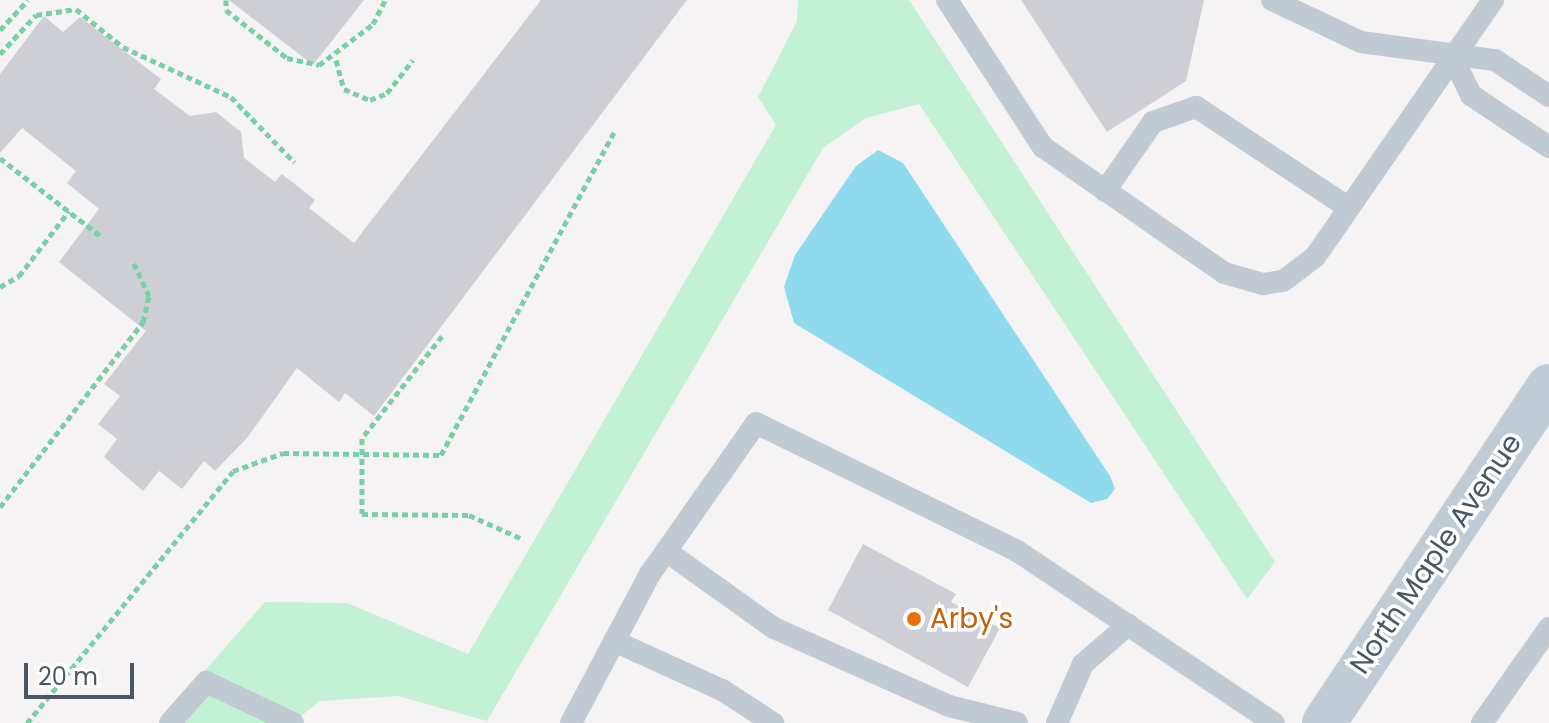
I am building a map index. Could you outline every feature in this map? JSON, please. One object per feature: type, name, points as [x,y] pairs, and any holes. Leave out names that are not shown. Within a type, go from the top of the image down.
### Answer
[{"type":"main road","name":"North Maple Avenue","points":[[1324,723],[1549,386]]},
{"type":"lane","points":[[947,0],[1043,147],[1224,273],[1263,284],[1301,271],[1349,208],[1493,0]]},
{"type":"lane","points":[[1272,0],[1361,42],[1453,58],[1495,60],[1549,96]]},
{"type":"lane","points":[[1453,58],[1471,95],[1549,147]]},
{"type":"lane","points":[[1105,191],[1153,122],[1196,107],[1349,208]]},
{"type":"lane","points":[[571,723],[666,551],[756,423],[1017,551],[1274,723]]},
{"type":"lane","points":[[666,551],[774,628],[949,706],[1017,723]]},
{"type":"lane","points":[[1057,723],[1083,664],[1128,625]]},
{"type":"lane","points":[[1483,723],[1549,628]]},
{"type":"lane","points":[[614,641],[722,690],[773,723]]},
{"type":"lane","points":[[170,723],[206,682],[293,723]]},
{"type":"path","points":[[0,30],[28,0]]},
{"type":"path","points":[[226,0],[226,10],[287,58],[319,65],[336,59]]},
{"type":"path","points":[[385,0],[373,24],[344,43],[336,59],[344,89],[370,100],[387,93],[413,60]]},
{"type":"path","points":[[0,54],[36,15],[76,9],[123,47],[231,97],[294,162]]},
{"type":"path","points":[[27,723],[222,478],[268,455],[441,455],[615,131]]},
{"type":"path","points":[[0,158],[103,238]]},
{"type":"path","points":[[0,287],[19,276],[69,211]]},
{"type":"path","points":[[0,507],[143,322],[149,296],[133,262]]},
{"type":"path","points":[[442,336],[362,438],[362,514],[469,515],[520,538]]},
{"type":"green space","points":[[798,0],[909,0],[1275,562],[1247,599],[919,104],[866,118],[823,148],[487,721],[398,696],[320,701],[292,723],[159,723],[265,602],[347,603],[468,654],[776,125],[758,97],[797,21]]},
{"type":"water","points":[[878,150],[903,163],[1110,476],[1115,489],[1107,499],[1091,503],[794,323],[784,287],[795,255],[856,166]]},
{"type":"building","points":[[229,0],[364,0],[313,65]]},
{"type":"building","points":[[541,0],[687,0],[374,416],[345,393],[339,402],[297,368],[247,438],[215,471],[204,461],[182,489],[159,471],[143,491],[104,457],[117,439],[98,424],[120,396],[104,384],[146,331],[59,262],[99,209],[67,183],[76,171],[22,128],[0,153],[0,74],[44,16],[63,32],[80,17],[161,79],[154,89],[190,116],[216,112],[241,132],[244,158],[275,182],[282,174],[315,200],[309,208],[354,243]]},
{"type":"building","points":[[1021,0],[1204,0],[1186,81],[1107,132]]},
{"type":"building","name":"Arby's","points":[[863,544],[956,594],[951,602],[1000,628],[968,687],[828,610]]},
{"type":"place","name":"Arby's","points":[[914,619]]}]
